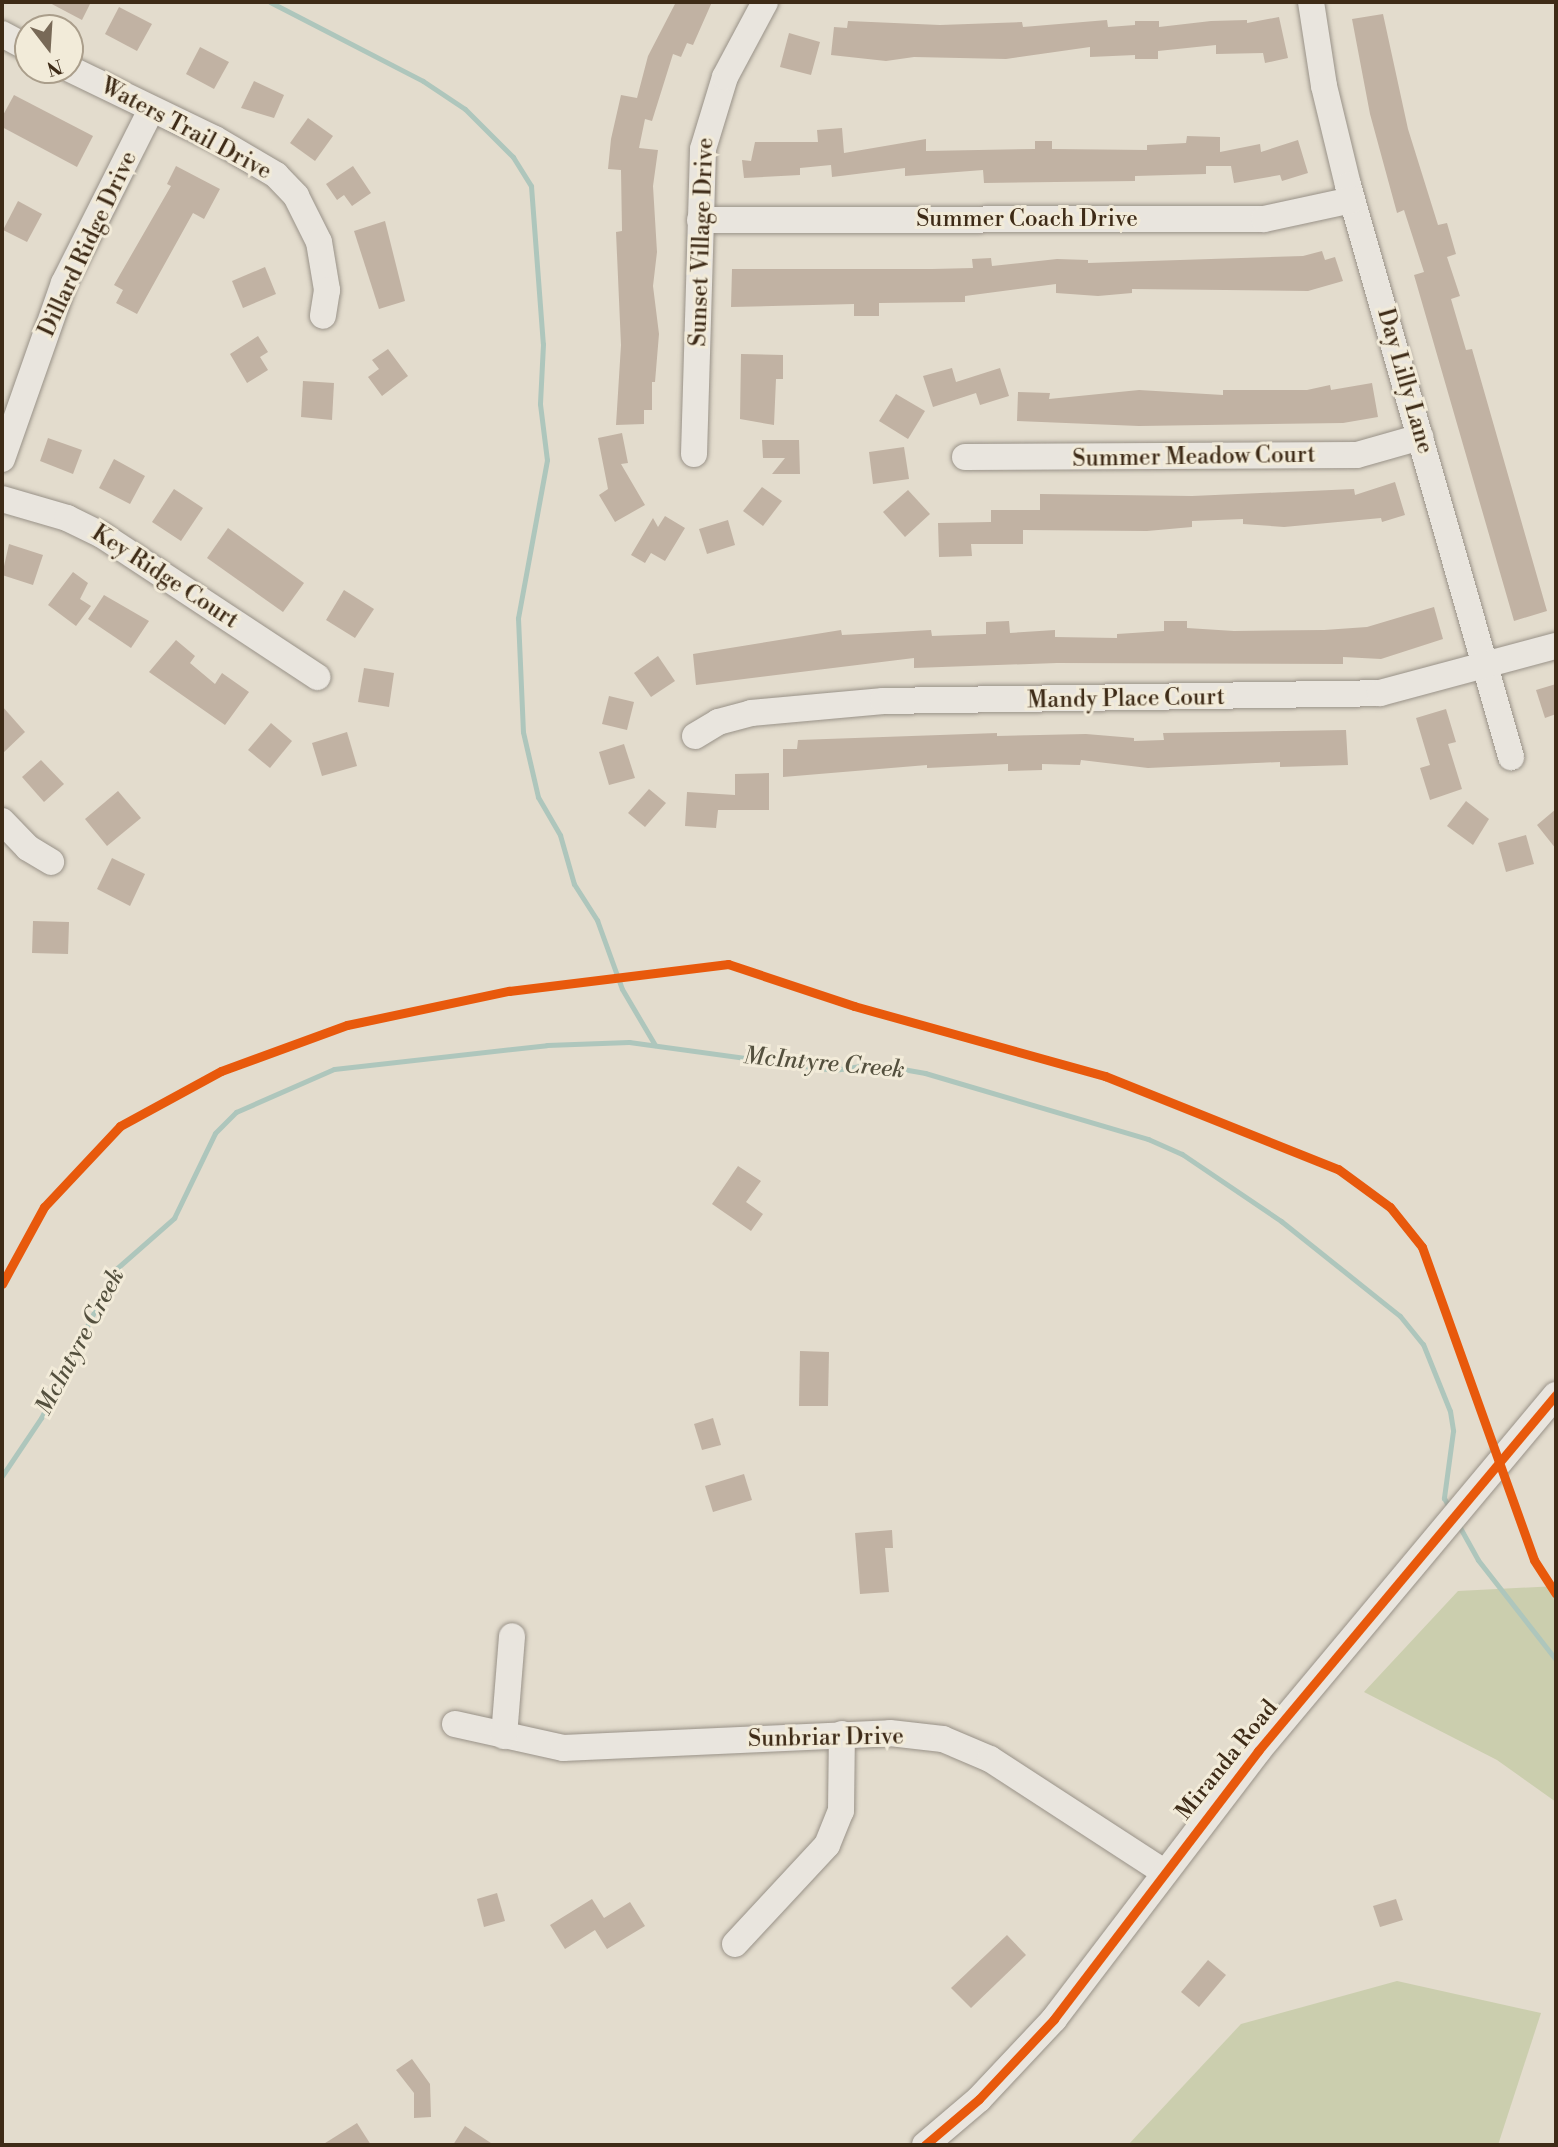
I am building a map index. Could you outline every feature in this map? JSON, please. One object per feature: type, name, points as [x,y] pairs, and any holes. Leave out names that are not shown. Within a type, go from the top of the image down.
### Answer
[{"type":"street","name":"Sunset Village Drive","points":[[694,454],[703,149],[712,109],[765,2]]},
{"type":"street","name":"Day Lilly Lane","points":[[1311,2],[1324,86],[1352,200],[1488,666],[1511,757]]},
{"type":"street","name":"Waters Trail Drive","points":[[84,76],[264,168],[296,196],[319,242],[324,266],[323,316]]},
{"type":"street","name":"Dillard Ridge Drive","points":[[2,459],[64,283],[151,110]]},
{"type":"street","name":"Summer Coach Drive","points":[[700,220],[1264,219],[1352,200]]},
{"type":"street","name":"Summer Meadow Court","points":[[965,457],[1357,455],[1420,437]]},
{"type":"street","name":"Key Ridge Court","points":[[2,499],[67,518],[102,535],[317,677]]},
{"type":"street","name":"Mandy Place Court","points":[[695,736],[718,722],[751,713],[883,701],[1344,695],[1405,689],[1556,646]]},
{"type":"street","points":[[2,821],[28,848],[51,862]]},
{"type":"street","name":"Miranda Road","points":[[925,2145],[979,2099],[1054,2019],[1164,1871],[1258,1751],[1556,1395]]},
{"type":"street","points":[[504,1737],[512,1636]]},
{"type":"street","name":"Sunbriar Drive","points":[[455,1724],[537,1745],[594,1749],[842,1734],[890,1733],[943,1739],[990,1759],[1164,1871]]},
{"type":"street","points":[[735,1944],[827,1845],[841,1811],[842,1734]]},
{"type":"green space","points":[[1556,1586],[1556,1802],[1497,1760],[1364,1692],[1458,1591]]},
{"type":"green space","points":[[1397,1981],[1541,2013],[1498,2145],[1128,2145],[1241,2024]]},
{"type":"building","points":[[48,2],[91,2],[84,16],[71,14]]},
{"type":"building","points":[[676,2],[712,2],[693,45],[687,43],[681,57],[673,54],[652,121],[645,119],[639,148],[658,150],[653,186],[657,252],[653,286],[659,334],[655,382],[652,382],[652,410],[644,410],[644,424],[616,425],[621,345],[616,232],[622,231],[621,170],[608,169],[611,139],[621,95],[637,98],[648,56]]},
{"type":"building","points":[[119,7],[152,24],[137,51],[105,34]]},
{"type":"building","points":[[1383,14],[1408,129],[1438,225],[1447,223],[1456,254],[1447,257],[1460,296],[1451,299],[1466,350],[1472,349],[1547,611],[1514,621],[1414,275],[1424,272],[1404,210],[1397,213],[1370,114],[1352,19]]},
{"type":"building","points":[[1279,17],[1288,58],[1265,63],[1263,53],[1216,54],[1216,45],[1158,51],[1158,59],[1135,59],[1135,55],[1090,57],[1090,47],[1006,59],[914,57],[886,61],[831,55],[834,27],[847,28],[848,21],[940,25],[1022,22],[1023,27],[1107,20],[1108,27],[1135,25],[1135,21],[1159,21],[1159,27],[1211,21],[1247,20],[1247,23]]},
{"type":"building","points":[[789,33],[820,42],[811,75],[780,67]]},
{"type":"building","points":[[200,47],[229,62],[214,89],[186,74]]},
{"type":"building","points":[[254,81],[284,95],[274,118],[241,108]]},
{"type":"building","points":[[14,95],[93,136],[77,167],[2,127],[2,117]]},
{"type":"building","points":[[308,118],[333,136],[315,161],[290,143]]},
{"type":"building","points":[[842,128],[844,153],[926,139],[926,151],[1035,149],[1035,141],[1052,141],[1052,149],[1147,150],[1147,145],[1186,143],[1187,136],[1220,137],[1220,152],[1260,144],[1261,152],[1298,140],[1308,173],[1282,181],[1280,175],[1234,183],[1231,166],[1206,166],[1206,174],[1135,176],[1135,181],[984,183],[983,170],[905,176],[905,168],[832,177],[831,165],[800,168],[800,175],[744,178],[742,160],[751,161],[755,142],[818,142],[817,130]]},
{"type":"building","points":[[176,166],[220,189],[204,219],[193,213],[137,314],[116,303],[123,290],[114,285],[171,186],[167,184]]},
{"type":"building","points":[[353,166],[371,193],[352,206],[344,195],[337,200],[326,184]]},
{"type":"building","points":[[18,201],[42,214],[27,242],[3,230]]},
{"type":"building","points":[[385,221],[405,301],[379,309],[354,231]]},
{"type":"building","points":[[1322,251],[1325,260],[1335,257],[1343,281],[1308,291],[1132,289],[1132,293],[1098,296],[1056,293],[1056,284],[965,296],[965,302],[879,303],[879,316],[854,316],[854,304],[731,307],[732,269],[973,268],[972,259],[991,258],[992,266],[1057,259],[1088,260],[1088,263],[1303,256]]},
{"type":"building","points":[[265,267],[276,294],[243,308],[232,281]]},
{"type":"building","points":[[258,336],[268,352],[260,357],[268,370],[247,383],[230,354]]},
{"type":"building","points":[[388,349],[408,376],[382,396],[368,377],[379,369],[372,360]]},
{"type":"building","points":[[741,354],[783,355],[783,379],[776,379],[774,425],[740,419]]},
{"type":"building","points":[[952,368],[956,382],[1000,368],[1009,396],[980,405],[976,393],[933,407],[923,376]]},
{"type":"building","points":[[303,381],[334,383],[332,420],[301,417]]},
{"type":"building","points":[[1372,383],[1378,417],[1343,423],[1139,426],[1017,421],[1018,392],[1050,393],[1049,399],[1139,390],[1223,395],[1223,390],[1307,390],[1330,385],[1331,390]]},
{"type":"building","points":[[896,394],[925,411],[908,439],[879,421]]},
{"type":"building","points":[[622,433],[628,463],[621,464],[645,505],[615,522],[599,495],[608,489],[598,438]]},
{"type":"building","points":[[48,438],[82,450],[73,474],[40,461]]},
{"type":"building","points":[[762,440],[799,440],[800,474],[772,474],[785,458],[763,458]]},
{"type":"building","points":[[904,447],[909,479],[873,484],[869,452]]},
{"type":"building","points":[[114,459],[145,476],[130,504],[99,488]]},
{"type":"building","points":[[1395,482],[1405,515],[1382,522],[1381,518],[1284,527],[1243,524],[1243,519],[1192,521],[1192,527],[1147,531],[1023,530],[1023,544],[971,544],[972,556],[939,557],[938,523],[991,522],[991,510],[1040,510],[1040,494],[1192,496],[1354,489],[1355,495]]},
{"type":"building","points":[[762,487],[782,501],[763,526],[743,511]]},
{"type":"building","points":[[174,489],[203,508],[181,541],[152,522]]},
{"type":"building","points":[[908,490],[930,514],[905,537],[883,512]]},
{"type":"building","points":[[665,516],[685,528],[665,561],[651,553],[645,563],[631,555],[653,518],[658,527]]},
{"type":"building","points":[[728,520],[735,545],[707,554],[699,529]]},
{"type":"building","points":[[228,528],[304,583],[283,612],[207,558]]},
{"type":"building","points":[[9,544],[43,555],[33,585],[2,575]]},
{"type":"building","points":[[73,572],[88,583],[80,599],[91,606],[76,626],[48,605]]},
{"type":"building","points":[[344,590],[374,609],[355,638],[326,620]]},
{"type":"building","points":[[104,595],[149,621],[131,648],[88,619]]},
{"type":"building","points":[[1434,607],[1443,639],[1381,659],[1343,657],[1343,664],[1057,663],[914,668],[914,658],[696,685],[693,654],[841,630],[842,635],[931,630],[932,636],[986,634],[986,622],[1009,621],[1010,633],[1055,630],[1055,637],[1117,638],[1117,634],[1164,631],[1164,621],[1187,621],[1187,628],[1234,631],[1324,630],[1367,627]]},
{"type":"building","points":[[176,640],[195,656],[190,663],[215,684],[222,673],[249,692],[225,725],[149,672]]},
{"type":"building","points":[[658,656],[675,681],[651,697],[634,673]]},
{"type":"building","points":[[364,668],[394,673],[389,707],[358,702]]},
{"type":"building","points":[[1556,684],[1556,714],[1545,718],[1536,690]]},
{"type":"building","points":[[609,696],[634,702],[627,730],[602,724]]},
{"type":"building","points":[[2,706],[25,732],[2,754]]},
{"type":"building","points":[[1446,709],[1456,742],[1448,744],[1462,789],[1430,800],[1420,768],[1430,765],[1416,718]]},
{"type":"building","points":[[271,723],[292,741],[270,768],[248,750]]},
{"type":"building","points":[[1346,730],[1348,765],[1280,767],[1280,762],[1148,768],[1081,760],[1080,765],[1042,764],[1042,770],[1008,771],[1008,764],[927,768],[927,765],[783,777],[783,749],[797,749],[798,740],[997,733],[997,736],[1086,734],[1134,738],[1134,741],[1164,740],[1163,733]]},
{"type":"building","points":[[347,732],[357,766],[322,776],[312,743]]},
{"type":"building","points":[[624,744],[635,778],[609,785],[599,752]]},
{"type":"building","points":[[41,760],[64,784],[44,802],[22,777]]},
{"type":"building","points":[[769,773],[769,810],[718,810],[716,828],[685,826],[687,792],[735,795],[735,774]]},
{"type":"building","points":[[649,789],[666,803],[645,827],[628,813]]},
{"type":"building","points":[[118,791],[141,818],[107,846],[85,819]]},
{"type":"building","points":[[1466,801],[1489,819],[1473,845],[1447,826]]},
{"type":"building","points":[[1556,809],[1556,849],[1537,825]]},
{"type":"building","points":[[1526,835],[1534,864],[1506,872],[1498,843]]},
{"type":"building","points":[[112,858],[145,874],[130,906],[97,889]]},
{"type":"building","points":[[33,921],[69,922],[68,954],[32,953]]},
{"type":"building","points":[[738,1166],[761,1181],[746,1202],[763,1214],[751,1231],[712,1204]]},
{"type":"building","points":[[800,1351],[829,1352],[828,1406],[799,1406]]},
{"type":"building","points":[[713,1418],[721,1445],[702,1450],[694,1424]]},
{"type":"building","points":[[744,1474],[752,1500],[713,1512],[705,1486]]},
{"type":"building","points":[[892,1530],[893,1548],[885,1548],[889,1592],[860,1594],[855,1533]]},
{"type":"building","points":[[497,1893],[505,1921],[484,1927],[477,1899]]},
{"type":"building","points":[[592,1899],[604,1918],[630,1902],[645,1926],[607,1949],[595,1930],[565,1949],[550,1925]]},
{"type":"building","points":[[1396,1899],[1403,1920],[1380,1927],[1373,1906]]},
{"type":"building","points":[[1007,1935],[1026,1955],[971,2008],[951,1988]]},
{"type":"building","points":[[1208,1960],[1226,1975],[1199,2007],[1181,1992]]},
{"type":"building","points":[[412,2059],[430,2084],[431,2117],[414,2118],[414,2093],[396,2070]]},
{"type":"building","points":[[357,2123],[371,2145],[322,2145]]},
{"type":"building","points":[[465,2126],[494,2145],[453,2145]]},
{"type":"waterway","points":[[270,2],[423,81],[465,109],[513,157],[531,186],[543,344],[540,404],[547,460],[518,618],[523,732],[538,797],[560,835],[574,884],[597,920],[622,989],[655,1045]]},
{"type":"waterway","name":"McIntyre Creek","points":[[2,1476],[41,1418],[115,1270],[174,1218],[215,1133],[236,1112],[334,1069],[547,1045],[629,1042],[834,1070],[874,1064],[925,1073],[1148,1139],[1182,1154],[1281,1221],[1400,1316],[1423,1344],[1450,1411],[1453,1431],[1444,1498],[1450,1509]]},
{"type":"waterway","name":"McIntyre Creek","points":[[1458,1524],[1478,1560],[1556,1660]]},
{"type":"cycle path","points":[[2,1284],[44,1207],[120,1126],[221,1071],[347,1025],[509,991],[728,964],[854,1006],[1105,1076],[1338,1169],[1390,1207],[1422,1247],[1534,1560],[1556,1594]]},
{"type":"cycle path","points":[[925,2145],[979,2099],[1054,2019],[1258,1751],[1556,1395]]}]
